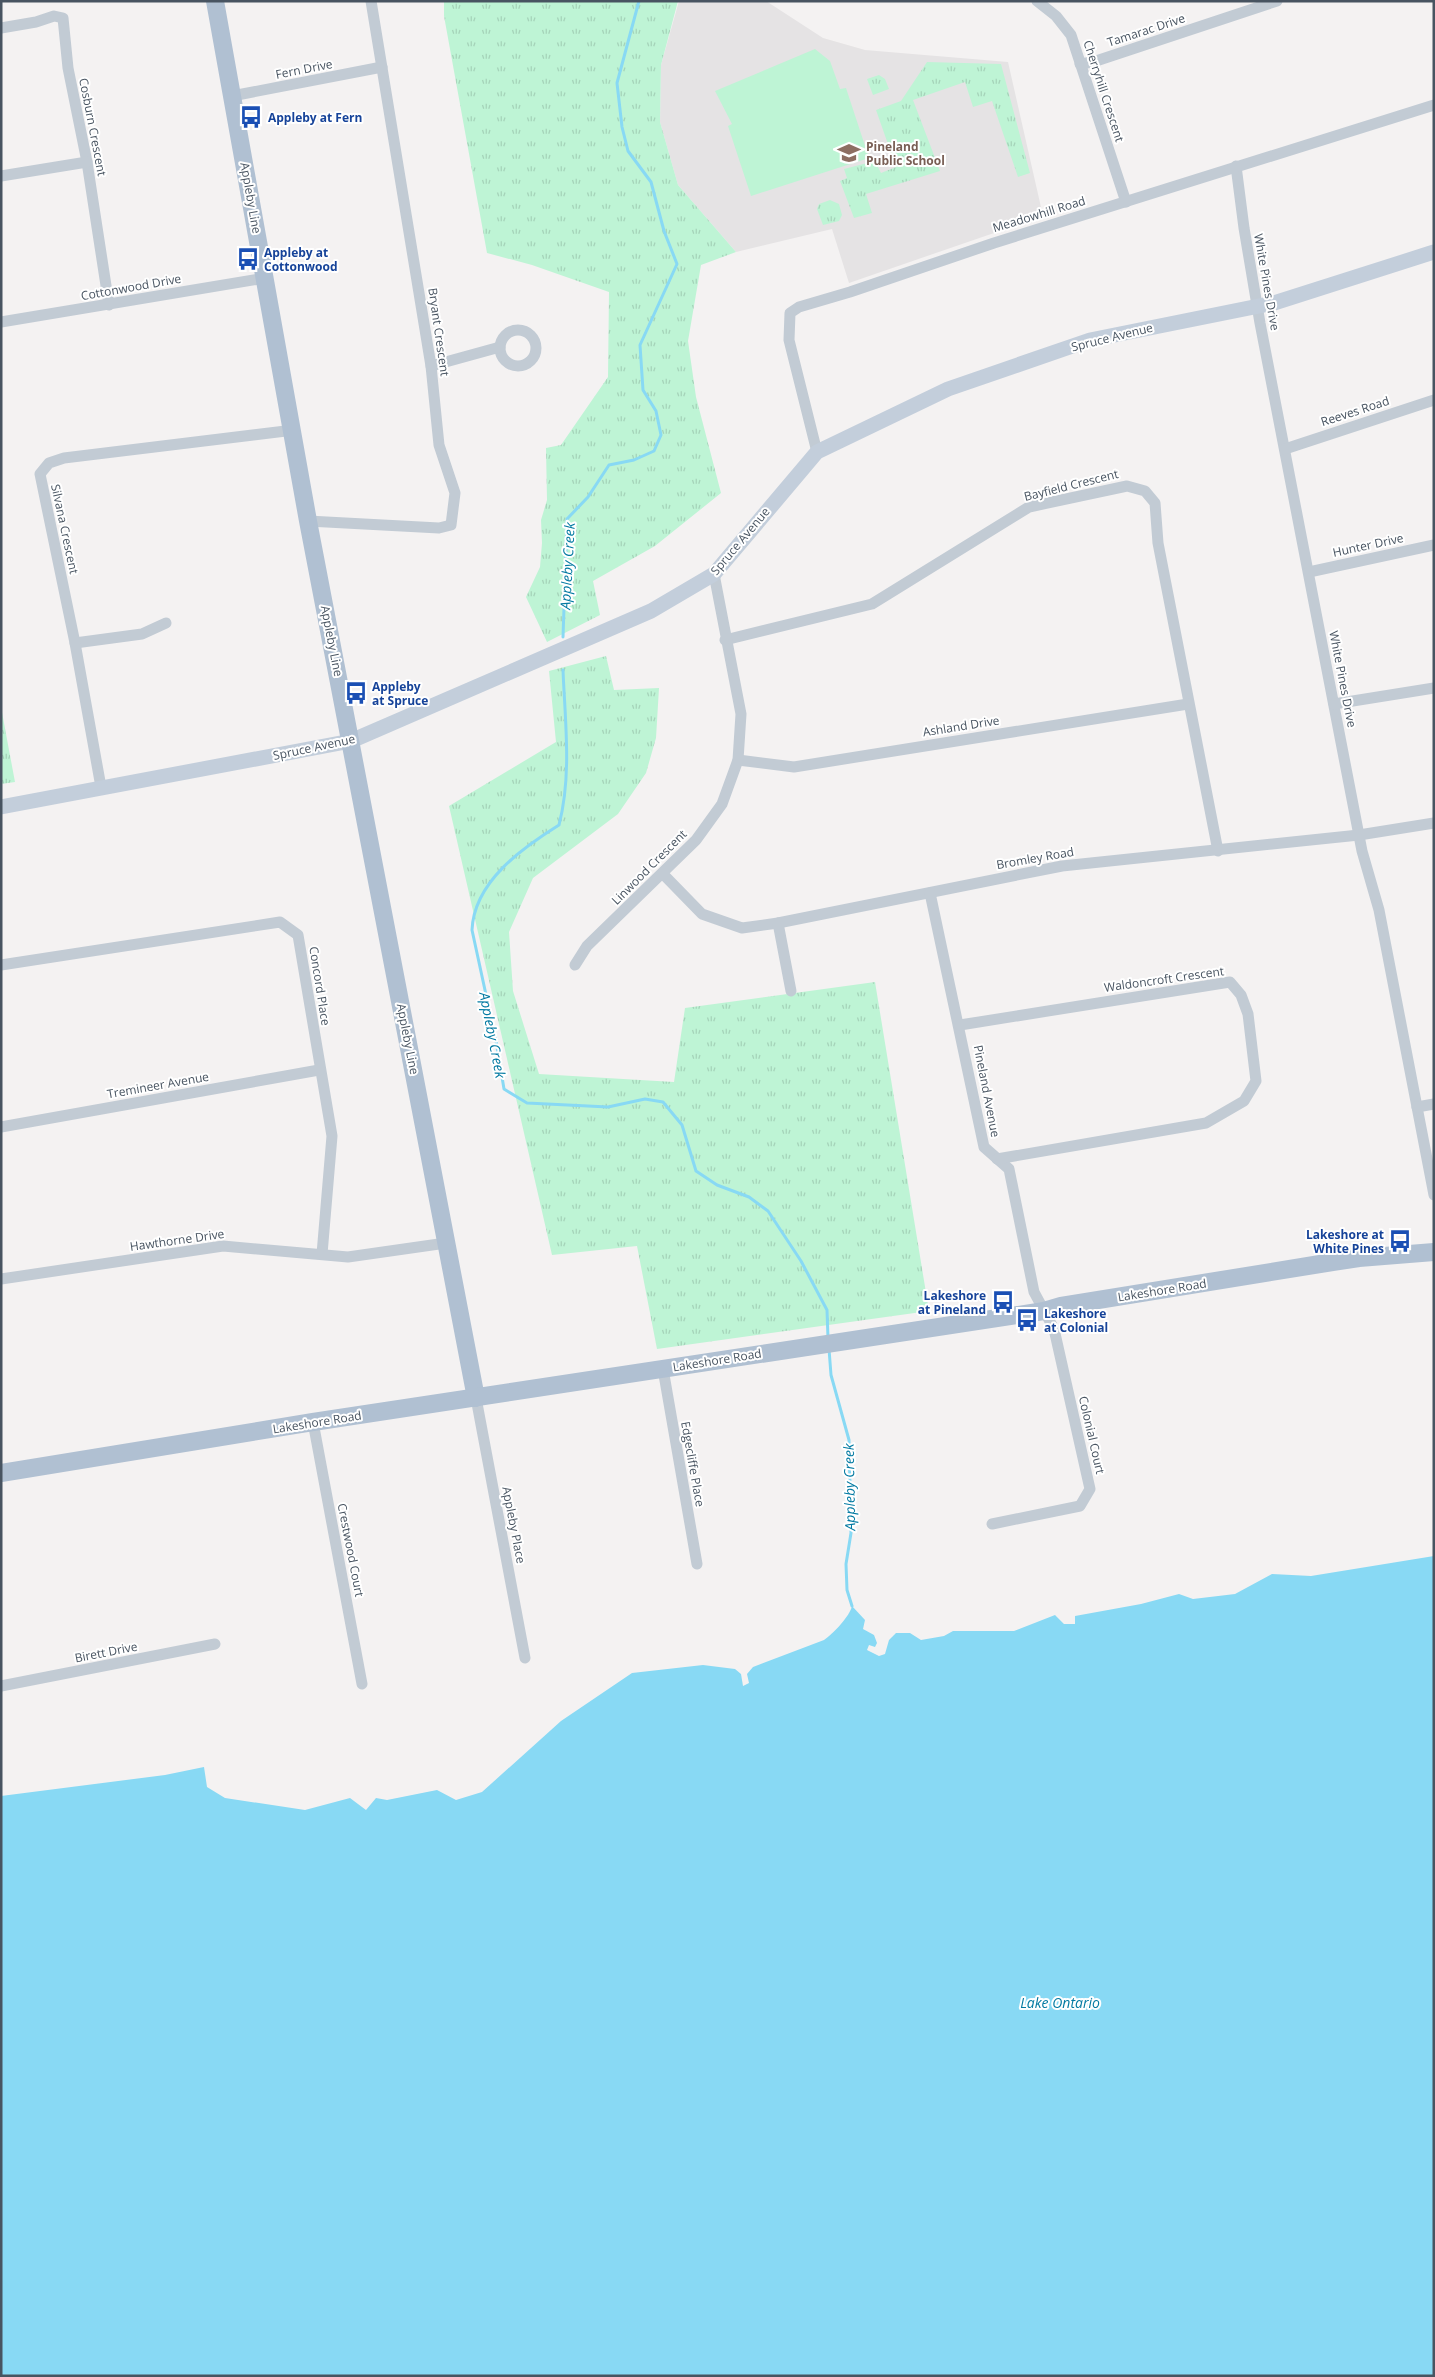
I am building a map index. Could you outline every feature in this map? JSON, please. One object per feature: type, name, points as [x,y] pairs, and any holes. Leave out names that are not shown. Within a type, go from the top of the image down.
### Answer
[{"type":"main road","name":"Appleby Line","points":[[215,1],[294,430],[308,521],[476,1398]]},
{"type":"main road","name":"Lakeshore Road","points":[[1,1473],[313,1422],[1044,1311],[1061,1306],[1320,1264],[1368,1257],[1434,1252]]},
{"type":"street","name":"Bryant Crescent","points":[[308,521],[440,528],[451,525],[455,493],[439,445],[431,366],[371,1]]},
{"type":"street","name":"Tamarac Drive","points":[[1080,64],[1093,62],[1277,1]]},
{"type":"street","name":"Cherryhill Crescent","points":[[1042,3],[1071,34],[1126,202]]},
{"type":"street","name":"Cosburn Crescent","points":[[1,28],[36,22],[54,16],[63,18],[68,68],[87,162],[109,304]]},
{"type":"street","name":"Fern Drive","points":[[232,96],[382,68]]},
{"type":"street","name":"Meadowhill Road","points":[[817,452],[789,340],[790,313],[799,307],[1236,166],[1434,105]]},
{"type":"street","points":[[1,176],[87,162]]},
{"type":"street","name":"White Pines Drive","points":[[1236,166],[1257,307],[1359,835],[1378,904],[1434,1195]]},
{"type":"street","name":"Spruce Avenue","points":[[1,807],[351,741],[651,611],[714,574],[817,452],[948,389],[1090,340],[1274,303],[1434,252]]},
{"type":"street","name":"Cottonwood Drive","points":[[1,322],[266,278]]},
{"type":"street","points":[[431,366],[500,347]]},
{"type":"street","name":"Reeves Road","points":[[1285,449],[1434,400]]},
{"type":"street","name":"Silvana Crescent","points":[[101,787],[75,643],[40,474],[49,463],[64,458],[294,430]]},
{"type":"street","name":"Bayfield Crescent","points":[[725,640],[872,604],[1029,507],[1127,486],[1145,491],[1155,503],[1158,543],[1218,851]]},
{"type":"street","name":"Hunter Drive","points":[[1309,572],[1434,544]]},
{"type":"street","name":"Linwood Crescent","points":[[575,965],[587,946],[696,840],[722,804],[738,760],[741,714],[725,640],[714,574]]},
{"type":"street","points":[[75,643],[142,634],[166,623]]},
{"type":"street","points":[[1334,704],[1434,688]]},
{"type":"street","name":"Ashland Drive","points":[[738,760],[794,767],[1188,704]]},
{"type":"street","name":"Bromley Road","points":[[662,874],[702,914],[742,928],[778,923],[1062,866],[1359,835],[1434,823]]},
{"type":"street","name":"Pineland Avenue","points":[[930,893],[960,1025],[984,1147],[1009,1169],[1034,1292],[1044,1311]]},
{"type":"street","name":"Concord Place","points":[[1,965],[280,922],[298,935],[319,1070],[332,1136],[322,1254]]},
{"type":"street","points":[[778,923],[791,991]]},
{"type":"street","name":"Waldoncroft Crescent","points":[[960,1025],[1230,982],[1241,995],[1248,1014],[1256,1081],[1244,1101],[1206,1123],[996,1159]]},
{"type":"street","name":"Tremineer Avenue","points":[[1,1127],[319,1070]]},
{"type":"street","points":[[1417,1107],[1434,1104]]},
{"type":"street","name":"Hawthorne Drive","points":[[1,1278],[223,1246],[360,1256],[446,1242]]},
{"type":"street","name":"Colonial Court","points":[[992,1524],[1080,1506],[1090,1489],[1054,1329],[1044,1311]]},
{"type":"street","name":"Edgecliffe Place","points":[[663,1369],[697,1564]]},
{"type":"street","name":"Appleby Place","points":[[476,1398],[525,1658]]},
{"type":"street","name":"Crestwood Court","points":[[313,1422],[362,1684]]},
{"type":"street","name":"Birett Drive","points":[[1,1686],[215,1644]]},
{"type":"shaded area","name":"Pineland Public School","points":[[679,1],[766,1],[823,38],[865,50],[1008,62],[1043,216],[849,283],[832,229],[736,252],[678,185],[660,122],[661,65]]},
{"type":"green space","points":[[444,1],[678,1],[661,65],[660,122],[678,185],[736,252],[701,265],[688,341],[696,397],[721,493],[655,546],[593,581],[600,615],[547,642],[526,597],[540,567],[541,520],[547,500],[546,448],[561,445],[608,377],[609,292],[532,265],[487,253],[444,16]]},
{"type":"green space","points":[[815,49],[830,61],[840,89],[846,88],[869,158],[751,196],[728,126],[732,124],[715,91]]},
{"type":"green space","points":[[927,62],[1001,64],[1030,173],[1018,177],[992,101],[973,107],[965,82],[913,100],[940,171],[866,194],[872,213],[854,218],[840,181],[847,178],[844,169],[875,161],[881,173],[896,167],[876,110],[901,101]]},
{"type":"green space","points":[[879,75],[885,79],[889,89],[873,95],[867,79]]},
{"type":"green space","points":[[830,200],[839,204],[842,215],[839,221],[823,225],[817,209],[819,204]]},
{"type":"green space","points":[[606,656],[614,690],[659,688],[656,738],[646,773],[618,814],[533,878],[509,932],[513,991],[539,1074],[674,1082],[685,1008],[875,982],[929,1311],[657,1349],[637,1246],[552,1255],[449,806],[556,742],[549,671]]},
{"type":"green space","points":[[1,707],[15,782],[1,784]]},
{"type":"water","name":"Lake Ontario","points":[[1434,1556],[1434,2376],[1,2376],[1,1796],[165,1775],[204,1767],[207,1787],[225,1798],[305,1810],[350,1798],[366,1810],[376,1798],[387,1800],[437,1790],[456,1800],[482,1792],[561,1721],[632,1673],[703,1665],[735,1669],[741,1674],[743,1686],[749,1683],[747,1674],[753,1667],[824,1640],[841,1624],[852,1606],[865,1620],[863,1629],[874,1635],[877,1643],[875,1647],[869,1645],[867,1650],[879,1656],[885,1654],[889,1640],[896,1633],[910,1633],[921,1640],[944,1636],[953,1631],[1014,1631],[1055,1615],[1064,1624],[1075,1624],[1075,1616],[1141,1604],[1179,1594],[1193,1599],[1235,1594],[1272,1574],[1311,1576]]},
{"type":"waterway","name":"Appleby Creek","points":[[563,637],[567,519],[588,497],[609,465],[634,460],[654,451],[661,435],[656,411],[643,390],[640,345],[677,264],[664,231],[651,182],[628,151],[622,127],[617,83],[639,1]]},
{"type":"waterway","name":"Appleby Creek","points":[[563,670],[567,767],[559,825],[530,844],[502,868],[481,897],[475,913],[472,930],[496,1041],[504,1089],[527,1103],[608,1107],[645,1099],[663,1102],[682,1125],[696,1171],[717,1185],[749,1197],[768,1211],[801,1261],[827,1310],[828,1338]]},
{"type":"waterway","name":"Appleby Creek","points":[[829,1349],[831,1375],[849,1440],[851,1533],[846,1564],[847,1590],[852,1606]]},
{"type":"place","name":"Appleby at Fern","points":[[251,117]]},
{"type":"place","name":"Pineland Public School","points":[[849,153]]},
{"type":"place","name":"Appleby at Cottonwood","points":[[248,259]]},
{"type":"place","name":"Appleby at Spruce","points":[[356,693]]},
{"type":"place","name":"Lakeshore at White Pines","points":[[1400,1241]]},
{"type":"place","name":"Lakeshore at Pineland","points":[[1003,1302]]},
{"type":"place","name":"Lakeshore at Colonial","points":[[1027,1320]]}]
